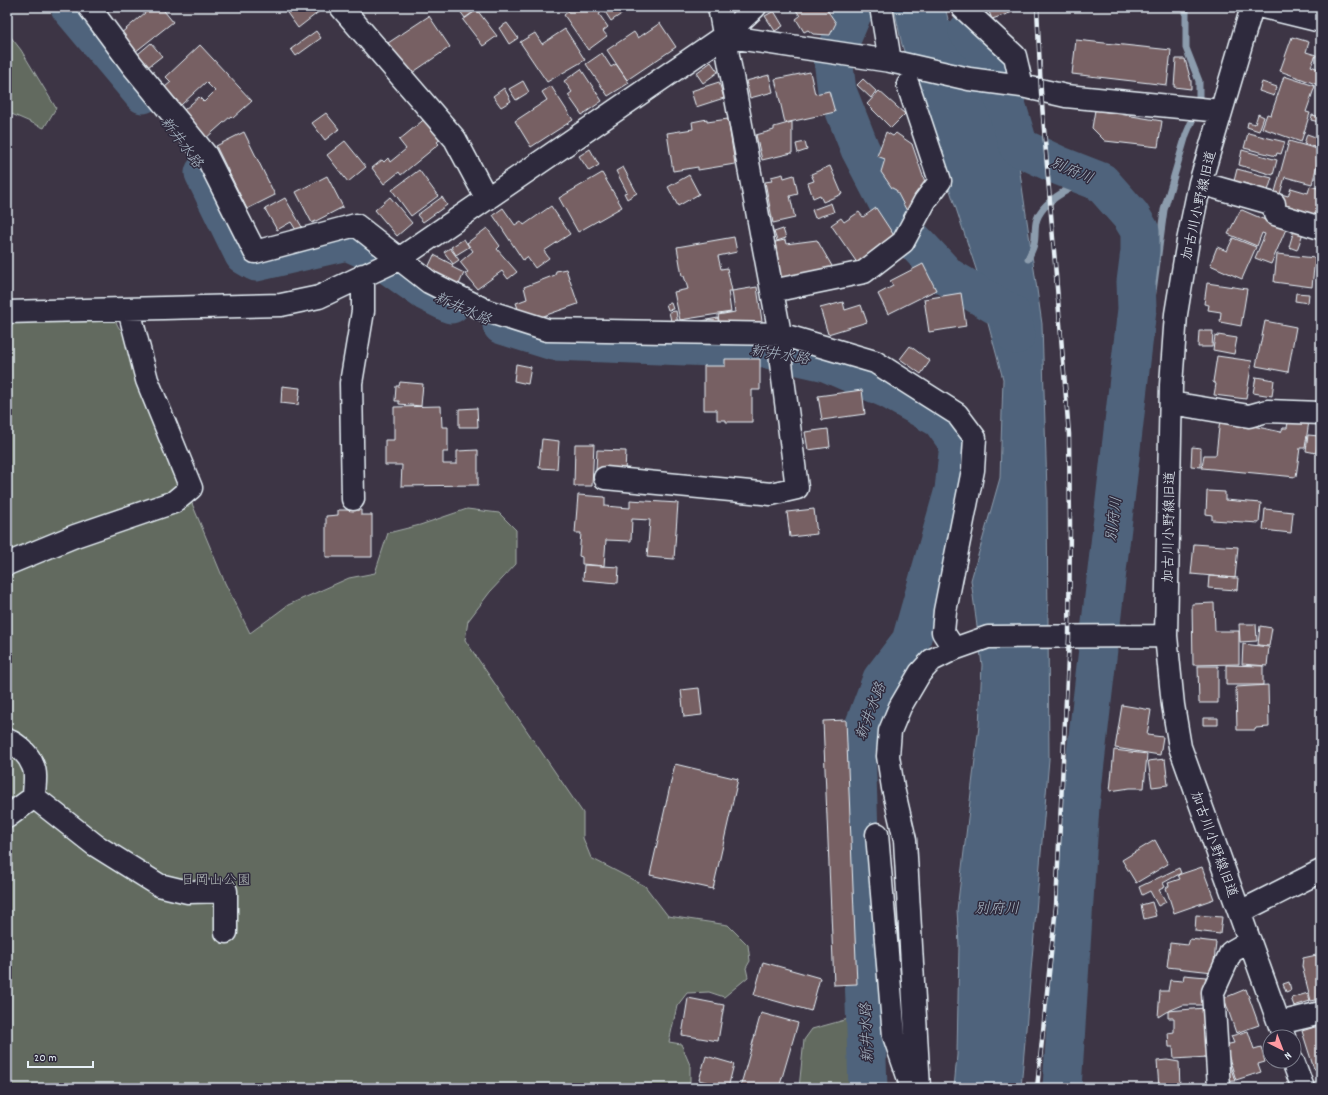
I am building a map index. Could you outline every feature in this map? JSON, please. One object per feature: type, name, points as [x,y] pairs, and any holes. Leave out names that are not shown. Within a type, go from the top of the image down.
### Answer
[{"type":"street","points":[[89,7],[132,65],[206,155],[255,252],[356,225],[429,282],[487,311],[547,330],[780,334],[875,362],[957,414],[975,438],[973,470],[945,611],[943,632],[954,649]]},
{"type":"street","points":[[342,7],[455,139],[487,199]]},
{"type":"street","points":[[605,478],[771,494],[797,488],[781,363],[780,334],[719,7]]},
{"type":"street","points":[[7,312],[282,305],[319,297],[399,259],[724,36],[755,7]]},
{"type":"street","points":[[882,7],[890,61]]},
{"type":"street","points":[[962,7],[1015,56],[1022,86]]},
{"type":"street","name":"加古川小野線旧道","points":[[1252,7],[1200,183],[1188,241],[1176,314],[1171,403],[1166,636],[1173,704],[1180,747],[1282,1029]]},
{"type":"street","points":[[1263,7],[1321,21]]},
{"type":"street","points":[[724,36],[890,61],[969,79],[1022,86],[1066,96],[1221,111]]},
{"type":"street","points":[[772,291],[864,272],[903,242],[925,201],[940,181],[908,85]]},
{"type":"street","points":[[1200,183],[1274,204],[1275,214],[1320,228]]},
{"type":"street","points":[[353,498],[351,383],[363,311],[364,275]]},
{"type":"street","points":[[7,564],[75,536],[174,502],[191,488],[147,380],[129,310]]},
{"type":"street","points":[[1171,403],[1249,416],[1267,411],[1321,413]]},
{"type":"street","points":[[919,1088],[905,840],[893,788],[888,756],[890,731],[900,707],[920,673],[932,660],[954,649],[988,637],[1166,636]]},
{"type":"street","points":[[7,740],[13,742],[26,754],[34,766],[34,797]]},
{"type":"street","points":[[7,817],[34,797]]},
{"type":"street","points":[[34,797],[95,845],[159,885],[188,892],[226,891],[226,932]]},
{"type":"street","points":[[877,834],[894,1036],[912,1088]]},
{"type":"street","points":[[1240,912],[1321,871]]},
{"type":"street","points":[[1219,1088],[1213,992],[1231,952],[1250,941]]},
{"type":"street","points":[[1284,1029],[1321,1013]]},
{"type":"street","points":[[1296,1069],[1303,1088]]},
{"type":"green space","points":[[7,32],[21,50],[56,108],[44,128],[7,112]]},
{"type":"green space","name":"日岡山公園","points":[[7,319],[115,320],[119,328],[130,337],[132,359],[225,583],[250,633],[288,605],[349,578],[375,573],[388,533],[420,525],[467,509],[499,513],[516,530],[516,564],[490,592],[468,621],[465,640],[583,813],[583,838],[591,858],[645,886],[668,916],[728,925],[748,945],[750,961],[746,968],[748,977],[724,997],[709,992],[687,993],[677,1006],[669,1042],[681,1044],[690,1065],[690,1088],[7,1088]]},
{"type":"green space","points":[[852,1018],[867,1039],[872,1088],[799,1088],[804,1040],[812,1029]]},
{"type":"water","name":"別府川","points":[[894,7],[945,7],[948,19],[988,59],[1018,159],[1042,324],[1047,492],[1049,759],[1021,1088],[954,1088],[957,1055],[959,945],[957,910],[979,726],[982,665],[971,580],[1000,478],[1003,379],[986,316],[981,284],[902,45]]},
{"type":"building","points":[[152,7],[161,7],[173,22],[135,52],[120,34]]},
{"type":"building","points":[[289,7],[325,7],[298,28],[285,10]]},
{"type":"building","points":[[457,7],[474,7],[476,10],[465,18]]},
{"type":"building","points":[[568,7],[601,7],[604,11],[599,14],[608,27],[603,31],[607,36],[588,50],[564,15],[570,10]]},
{"type":"building","points":[[602,7],[637,7],[628,13],[626,11],[611,21]]},
{"type":"building","points":[[794,7],[825,7],[836,23],[830,35],[813,34],[808,30],[804,32],[796,19],[800,16]]},
{"type":"building","points":[[987,7],[1011,7],[1013,12],[992,19]]},
{"type":"building","points":[[477,10],[497,36],[483,46],[463,20]]},
{"type":"building","points":[[774,11],[783,26],[775,31],[765,16]]},
{"type":"building","points":[[429,16],[450,47],[409,75],[388,43]]},
{"type":"building","points":[[507,23],[518,38],[509,44],[499,28]]},
{"type":"building","points":[[660,23],[676,47],[627,80],[607,50],[634,32],[638,38]]},
{"type":"building","points":[[565,29],[585,60],[547,82],[520,42],[535,33],[542,44]]},
{"type":"building","points":[[316,31],[321,38],[296,56],[291,49]]},
{"type":"building","points":[[1292,37],[1309,42],[1306,52],[1316,55],[1311,66],[1321,70],[1321,86],[1280,71]]},
{"type":"building","points":[[1076,40],[1171,50],[1167,85],[1072,74]]},
{"type":"building","points":[[151,43],[162,56],[148,67],[138,54]]},
{"type":"building","points":[[200,45],[252,101],[233,118],[231,116],[205,139],[187,120],[190,117],[184,110],[199,97],[204,102],[215,91],[206,82],[181,105],[165,87],[171,82],[166,77]]},
{"type":"building","points":[[602,53],[611,67],[616,64],[629,83],[608,96],[586,64]]},
{"type":"building","points":[[1176,59],[1185,59],[1191,81],[1191,89],[1174,87]]},
{"type":"building","points":[[711,62],[718,72],[703,83],[696,73]]},
{"type":"building","points":[[581,69],[602,101],[582,115],[568,95],[572,92],[564,81]]},
{"type":"building","points":[[810,72],[815,94],[829,91],[835,112],[785,123],[775,79]]},
{"type":"building","points":[[769,75],[773,92],[750,98],[746,81]]},
{"type":"building","points":[[1284,76],[1315,86],[1306,112],[1310,113],[1301,142],[1262,128],[1267,114],[1271,115]]},
{"type":"building","points":[[863,79],[876,91],[871,98],[857,85]]},
{"type":"building","points":[[523,81],[529,92],[516,100],[509,89]]},
{"type":"building","points":[[719,82],[724,98],[696,107],[691,91]]},
{"type":"building","points":[[1262,82],[1277,87],[1274,96],[1259,91]]},
{"type":"building","points":[[551,86],[573,120],[531,147],[515,121],[547,100],[542,92]]},
{"type":"building","points":[[504,88],[511,101],[501,107],[493,96]]},
{"type":"building","points":[[879,91],[905,114],[891,128],[867,104]]},
{"type":"building","points":[[1095,110],[1162,121],[1158,147],[1105,141],[1092,128]]},
{"type":"building","points":[[326,113],[339,129],[325,140],[312,123]]},
{"type":"building","points":[[1258,114],[1264,117],[1259,131],[1247,127],[1248,122],[1255,124]]},
{"type":"building","points":[[1312,115],[1321,117],[1319,122],[1311,120]]},
{"type":"building","points":[[427,117],[443,137],[437,142],[439,144],[401,175],[399,172],[384,184],[372,168],[382,160],[384,162],[388,158],[390,162],[406,149],[399,140]]},
{"type":"building","points":[[707,119],[707,122],[728,119],[735,164],[698,170],[698,167],[673,171],[667,133],[693,129],[692,122]]},
{"type":"building","points":[[792,122],[792,153],[762,160],[756,135],[774,130],[774,127]]},
{"type":"building","points":[[244,132],[275,195],[247,209],[216,146]]},
{"type":"building","points":[[886,132],[893,136],[896,133],[912,144],[925,182],[910,217],[896,190],[892,188],[881,172],[885,159],[877,156]]},
{"type":"building","points":[[1248,133],[1285,142],[1281,154],[1277,153],[1276,156],[1244,148]]},
{"type":"building","points":[[1307,134],[1321,139],[1321,149],[1304,144]]},
{"type":"building","points":[[345,141],[366,167],[348,182],[327,155]]},
{"type":"building","points":[[1289,141],[1321,150],[1312,184],[1285,177],[1280,194],[1275,192]]},
{"type":"building","points":[[805,142],[807,150],[798,153],[796,144]]},
{"type":"building","points":[[590,149],[599,165],[589,171],[579,156]]},
{"type":"building","points":[[1242,150],[1277,160],[1273,175],[1239,165]]},
{"type":"building","points":[[830,166],[842,194],[823,202],[820,195],[813,198],[808,183],[814,181],[811,174]]},
{"type":"building","points":[[623,167],[637,193],[627,199],[624,193],[627,192],[616,171]]},
{"type":"building","points":[[1237,169],[1272,178],[1267,194],[1233,185]]},
{"type":"building","points":[[419,170],[438,196],[411,216],[392,190]]},
{"type":"building","points":[[602,173],[622,207],[578,232],[559,198]]},
{"type":"building","points":[[783,174],[784,178],[794,175],[798,194],[790,196],[795,218],[773,223],[765,182],[772,181],[771,177]]},
{"type":"building","points":[[689,175],[699,194],[678,206],[668,187]]},
{"type":"building","points":[[327,176],[343,207],[312,223],[296,192]]},
{"type":"building","points":[[1310,186],[1321,189],[1321,219],[1278,206],[1281,194],[1288,196],[1291,188],[1308,193]]},
{"type":"building","points":[[390,197],[412,223],[397,236],[375,210]]},
{"type":"building","points":[[442,197],[447,205],[423,222],[417,215]]},
{"type":"building","points":[[285,198],[302,227],[296,230],[291,222],[277,230],[265,209]]},
{"type":"building","points":[[831,203],[834,212],[815,218],[812,210]]},
{"type":"building","points":[[551,206],[570,234],[544,251],[549,258],[535,268],[527,257],[523,260],[493,215],[503,208],[515,225],[521,221],[524,225]]},
{"type":"building","points":[[876,208],[895,237],[860,267],[831,225],[841,218],[844,222],[859,212],[863,217]]},
{"type":"building","points":[[1242,210],[1286,229],[1271,264],[1255,258],[1265,234],[1262,233],[1257,246],[1228,234],[1240,211]]},
{"type":"building","points":[[487,228],[500,246],[497,249],[517,272],[508,279],[502,271],[477,289],[465,274],[468,272],[460,262],[473,251],[467,243]]},
{"type":"building","points":[[783,229],[786,238],[777,241],[774,232]]},
{"type":"building","points":[[1294,230],[1303,233],[1297,250],[1289,247]]},
{"type":"building","points":[[734,237],[737,252],[718,256],[721,269],[727,268],[732,291],[728,291],[731,312],[680,320],[674,292],[688,289],[684,276],[682,276],[677,247]]},
{"type":"building","points":[[1233,238],[1256,247],[1242,279],[1210,265],[1217,247],[1227,251]]},
{"type":"building","points":[[464,239],[469,247],[456,255],[451,247]]},
{"type":"building","points":[[785,240],[786,244],[817,240],[836,273],[807,272],[806,281],[782,285],[775,242]]},
{"type":"building","points":[[450,248],[459,260],[453,264],[444,252]]},
{"type":"building","points":[[1277,254],[1315,258],[1312,287],[1274,282]]},
{"type":"building","points":[[434,255],[453,265],[452,267],[464,273],[457,289],[425,274]]},
{"type":"building","points":[[923,264],[936,290],[888,314],[878,294],[893,286],[890,281]]},
{"type":"building","points":[[566,269],[578,304],[535,319],[533,314],[521,317],[516,303],[527,299],[524,287],[555,275],[556,271]]},
{"type":"building","points":[[1207,283],[1247,289],[1241,326],[1220,322],[1221,312],[1208,310],[1209,305],[1204,304]]},
{"type":"building","points":[[757,287],[763,328],[721,333],[718,315],[735,312],[732,291]]},
{"type":"building","points":[[961,293],[966,326],[929,332],[924,299]]},
{"type":"building","points":[[1296,293],[1309,294],[1308,303],[1295,301]]},
{"type":"building","points":[[843,302],[845,310],[861,305],[867,322],[828,334],[820,308]]},
{"type":"building","points":[[671,303],[673,309],[668,310],[666,304]]},
{"type":"building","points":[[676,311],[678,324],[672,325],[669,312]]},
{"type":"building","points":[[718,318],[719,329],[703,331],[701,321]]},
{"type":"building","points":[[1265,321],[1296,327],[1288,372],[1256,366]]},
{"type":"building","points":[[1199,331],[1213,331],[1212,347],[1198,347]]},
{"type":"building","points":[[1218,335],[1237,338],[1234,354],[1213,350],[1215,336],[1218,337]]},
{"type":"building","points":[[910,346],[930,361],[921,374],[900,359]]},
{"type":"building","points":[[1217,356],[1252,361],[1246,399],[1214,395],[1216,384],[1213,382]]},
{"type":"building","points":[[725,359],[760,359],[760,390],[752,390],[752,422],[726,422],[726,420],[717,420],[717,410],[704,410],[704,366],[725,366]]},
{"type":"building","points":[[516,364],[531,367],[528,384],[514,381]]},
{"type":"building","points":[[1256,377],[1274,380],[1272,396],[1253,393]]},
{"type":"building","points":[[400,382],[423,384],[421,406],[399,404],[399,401],[395,401],[396,386],[399,386]]},
{"type":"building","points":[[282,386],[300,388],[298,405],[281,403]]},
{"type":"building","points":[[862,390],[865,414],[822,420],[818,396]]},
{"type":"building","points":[[441,406],[442,427],[448,427],[448,452],[443,452],[443,464],[457,464],[457,451],[478,450],[478,485],[401,486],[402,465],[385,465],[385,440],[394,440],[394,407]]},
{"type":"building","points":[[477,408],[478,427],[459,427],[459,409]]},
{"type":"building","points":[[1289,417],[1309,421],[1305,448],[1300,448],[1296,477],[1202,468],[1204,455],[1216,455],[1220,419],[1281,432],[1283,428],[1287,428]]},
{"type":"building","points":[[828,429],[830,447],[808,450],[805,432]]},
{"type":"building","points":[[1308,435],[1319,436],[1316,453],[1306,451]]},
{"type":"building","points":[[542,439],[559,441],[557,469],[539,468]]},
{"type":"building","points":[[575,444],[594,444],[592,486],[574,486]]},
{"type":"building","points":[[1192,447],[1201,448],[1201,467],[1191,466]]},
{"type":"building","points":[[597,450],[626,451],[625,472],[596,470]]},
{"type":"building","points":[[1207,491],[1225,492],[1225,500],[1261,503],[1259,523],[1212,520],[1212,515],[1206,514]]},
{"type":"building","points":[[578,495],[605,497],[605,506],[630,508],[630,500],[678,503],[674,559],[647,557],[650,520],[632,519],[631,541],[606,540],[604,566],[582,564],[582,557],[579,556],[581,533],[575,533]]},
{"type":"building","points":[[814,509],[817,534],[790,537],[787,512]]},
{"type":"building","points":[[1265,509],[1293,512],[1291,533],[1263,530]]},
{"type":"building","points":[[338,510],[361,510],[361,515],[372,515],[372,557],[326,557],[326,516],[338,515]]},
{"type":"building","points":[[1194,544],[1238,547],[1235,578],[1191,574]]},
{"type":"building","points":[[584,565],[619,567],[618,583],[583,580]]},
{"type":"building","points":[[1209,576],[1238,578],[1237,590],[1208,588]]},
{"type":"building","points":[[1214,603],[1215,631],[1239,631],[1239,664],[1193,665],[1192,604]]},
{"type":"building","points":[[1239,624],[1256,624],[1257,641],[1240,642]]},
{"type":"building","points":[[1260,626],[1272,628],[1269,646],[1258,645]]},
{"type":"building","points":[[1243,644],[1269,647],[1267,666],[1242,664]]},
{"type":"building","points":[[1226,665],[1263,666],[1263,685],[1226,685]]},
{"type":"building","points":[[1198,666],[1218,666],[1218,703],[1199,703]]},
{"type":"building","points":[[1268,685],[1269,727],[1256,728],[1255,730],[1237,730],[1236,687]]},
{"type":"building","points":[[699,688],[702,715],[684,717],[681,690]]},
{"type":"building","points":[[1122,705],[1151,710],[1147,735],[1163,737],[1160,755],[1115,748]]},
{"type":"building","points":[[1203,718],[1218,718],[1218,725],[1203,725]]},
{"type":"building","points":[[846,720],[857,984],[834,985],[823,721]]},
{"type":"building","points":[[1114,750],[1147,754],[1144,788],[1130,788],[1110,791]]},
{"type":"building","points":[[1165,759],[1168,785],[1152,787],[1148,761]]},
{"type":"building","points":[[675,764],[738,779],[713,889],[650,875]]},
{"type":"building","points":[[1155,840],[1168,864],[1136,883],[1122,860]]},
{"type":"building","points":[[1202,867],[1214,899],[1174,913],[1166,888],[1169,886],[1168,883],[1180,879],[1178,875]]},
{"type":"building","points":[[1179,868],[1181,873],[1163,883],[1165,887],[1159,890],[1166,902],[1158,906],[1150,891],[1142,895],[1139,887]]},
{"type":"building","points":[[1152,902],[1156,916],[1144,919],[1141,905]]},
{"type":"building","points":[[1196,915],[1222,917],[1220,934],[1195,931]]},
{"type":"building","points":[[1190,939],[1216,942],[1213,972],[1167,967],[1170,943],[1188,945]]},
{"type":"building","points":[[1321,954],[1321,999],[1311,1001],[1302,966],[1303,958]]},
{"type":"building","points":[[763,962],[820,978],[811,1011],[754,995]]},
{"type":"building","points":[[1184,975],[1206,977],[1206,1005],[1183,1005],[1158,1017],[1160,991],[1168,991],[1170,980],[1183,981]]},
{"type":"building","points":[[1289,982],[1291,990],[1286,992],[1283,984]]},
{"type":"building","points":[[1246,989],[1259,1025],[1236,1033],[1224,998]]},
{"type":"building","points":[[1308,993],[1310,1001],[1294,1006],[1291,998]]},
{"type":"building","points":[[688,998],[724,1005],[718,1041],[682,1035]]},
{"type":"building","points":[[1205,1008],[1208,1057],[1174,1059],[1173,1047],[1169,1047],[1168,1033],[1174,1032],[1174,1018],[1168,1018],[1168,1011]]},
{"type":"building","points":[[761,1013],[798,1023],[779,1088],[740,1088]]},
{"type":"building","points":[[1318,1026],[1319,1029],[1321,1029],[1321,1067],[1314,1069],[1302,1031]]},
{"type":"building","points":[[1248,1031],[1254,1049],[1261,1047],[1262,1063],[1258,1064],[1261,1072],[1236,1080],[1225,1045],[1234,1043],[1231,1036]]},
{"type":"building","points":[[1225,1050],[1235,1081],[1223,1082]]},
{"type":"building","points":[[706,1056],[734,1064],[728,1088],[699,1080]]},
{"type":"building","points":[[1167,1060],[1179,1062],[1180,1088],[1159,1088],[1157,1061]]},
{"type":"waterway","name":"新井水路","points":[[70,7],[143,94]]},
{"type":"waterway","name":"別府川","points":[[855,7],[833,59],[837,91],[860,149],[900,226],[948,277],[1011,314],[1016,335]]},
{"type":"waterway","points":[[1075,1088],[1086,892],[1139,395],[1164,210],[1186,135],[1199,104],[1199,81],[1186,48],[1186,7]]},
{"type":"waterway","name":"別府川","points":[[968,31],[993,61],[1019,147],[1060,166],[1101,182],[1131,216],[1140,231],[1140,251],[1136,282],[1137,309],[1080,806],[1062,1088]]},
{"type":"waterway","points":[[980,38],[999,59]]},
{"type":"waterway","points":[[1017,101],[1027,140],[1034,143]]},
{"type":"waterway","points":[[1064,153],[1104,171],[1114,179],[1141,210]]},
{"type":"waterway","points":[[1062,160],[1102,176],[1143,225],[1145,233],[1141,281],[1142,314],[1094,729],[1079,899],[1077,948]]},
{"type":"waterway","name":"新井水路","points":[[204,173],[244,255],[256,262],[347,241],[369,251],[425,291],[451,304]]},
{"type":"waterway","points":[[1028,259],[1034,244],[1037,219],[1041,211],[1048,203],[1078,184],[1109,175]]},
{"type":"waterway","name":"新井水路","points":[[502,325],[553,341],[767,349],[826,362],[888,389],[941,419],[959,444],[954,490],[911,641],[882,679],[856,748],[868,1088]]},
{"type":"railway","points":[[1037,7],[1041,92],[1069,434],[1070,524],[1069,638],[1056,906],[1037,1088]]}]
